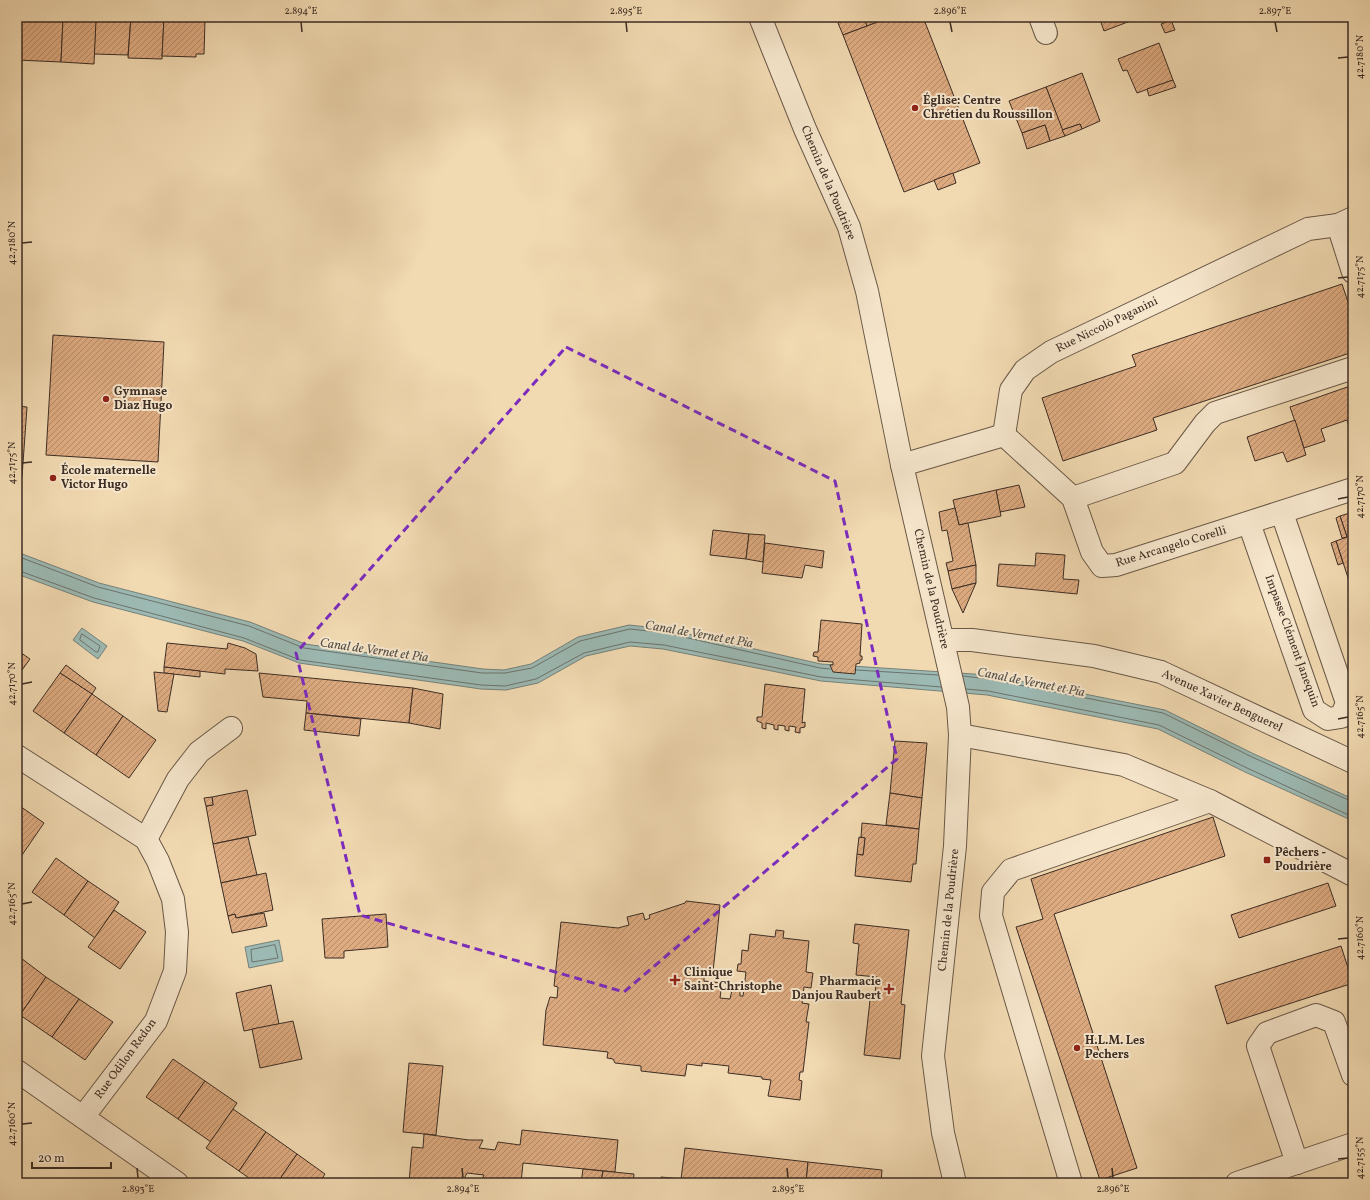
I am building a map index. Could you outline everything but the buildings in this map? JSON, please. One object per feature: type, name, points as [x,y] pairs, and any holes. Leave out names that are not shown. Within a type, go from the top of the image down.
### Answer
[{"type":"street","name":"Chemin de la Poudrière","points":[[760,17],[805,129],[849,227],[867,291],[902,465],[944,640],[958,708],[960,735],[955,846],[933,1056],[943,1133],[955,1183]]},
{"type":"street","points":[[1345,221],[1353,272]]},
{"type":"street","name":"Rue Niccolò Paganini","points":[[1004,435],[1011,390],[1025,370],[1051,352],[1308,229],[1345,221]]},
{"type":"street","points":[[1073,498],[1175,463],[1205,423],[1215,413],[1353,368]]},
{"type":"street","points":[[902,465],[1004,435]]},
{"type":"street","name":"Rue Arcangelo Corelli","points":[[1004,435],[1073,498],[1092,552],[1102,566],[1116,565],[1353,489]]},
{"type":"street","name":"Impasse Clément Janequin","points":[[1249,523],[1314,710],[1328,719],[1341,717],[1346,703],[1282,513]]},
{"type":"street","name":"Avenue Xavier Benguerel","points":[[944,640],[972,640],[1094,656],[1161,672],[1353,762]]},
{"type":"street","points":[[146,839],[178,779],[195,757],[199,752],[232,728]]},
{"type":"street","points":[[960,735],[1124,765],[1210,802],[1353,875]]},
{"type":"street","name":"Rue Odilon Redon","points":[[17,756],[146,839],[158,861],[173,899],[177,932],[175,971],[156,1021],[84,1117]]},
{"type":"street","points":[[1071,1183],[991,916],[993,892],[1012,870],[1210,802]]},
{"type":"street","points":[[1297,1163],[1258,1046],[1267,1033],[1316,1015],[1334,1022],[1353,1075]]},
{"type":"street","points":[[17,1071],[177,1183]]},
{"type":"street","points":[[1237,1183],[1353,1144]]},
{"type":"highlighted area","points":[[566,347],[835,481],[897,759],[624,992],[360,915],[296,653]]},
{"type":"water","name":"Canal de Vernet et Pia","points":[[17,552],[99,583],[250,622],[305,644],[483,669],[504,670],[531,664],[578,637],[629,625],[666,629],[821,664],[989,675],[1165,710],[1254,754],[1353,799],[1353,821],[1245,772],[1158,729],[987,695],[821,681],[663,649],[630,646],[586,656],[538,683],[506,690],[481,689],[299,663],[243,641],[93,602],[17,574]]},
{"type":"water","points":[[82,628],[107,646],[98,659],[73,640]]},
{"type":"water","points":[[279,940],[283,961],[249,968],[245,947]]},
{"type":"place","name":"Église: Centre Chrétien du Roussillon","points":[[915,108]]},
{"type":"place","name":"Gymnase Diaz Hugo","points":[[106,399]]},
{"type":"place","name":"École maternelle Victor Hugo","points":[[53,478]]},
{"type":"place","name":"Pêchers - Poudrière","points":[[1267,860]]},
{"type":"place","name":"Clinique Saint-Christophe","points":[[675,980]]},
{"type":"place","name":"Pharmacie Danjou Raubert","points":[[889,989]]},
{"type":"place","name":"H.L.M. Les Pechers","points":[[1077,1048]]}]
